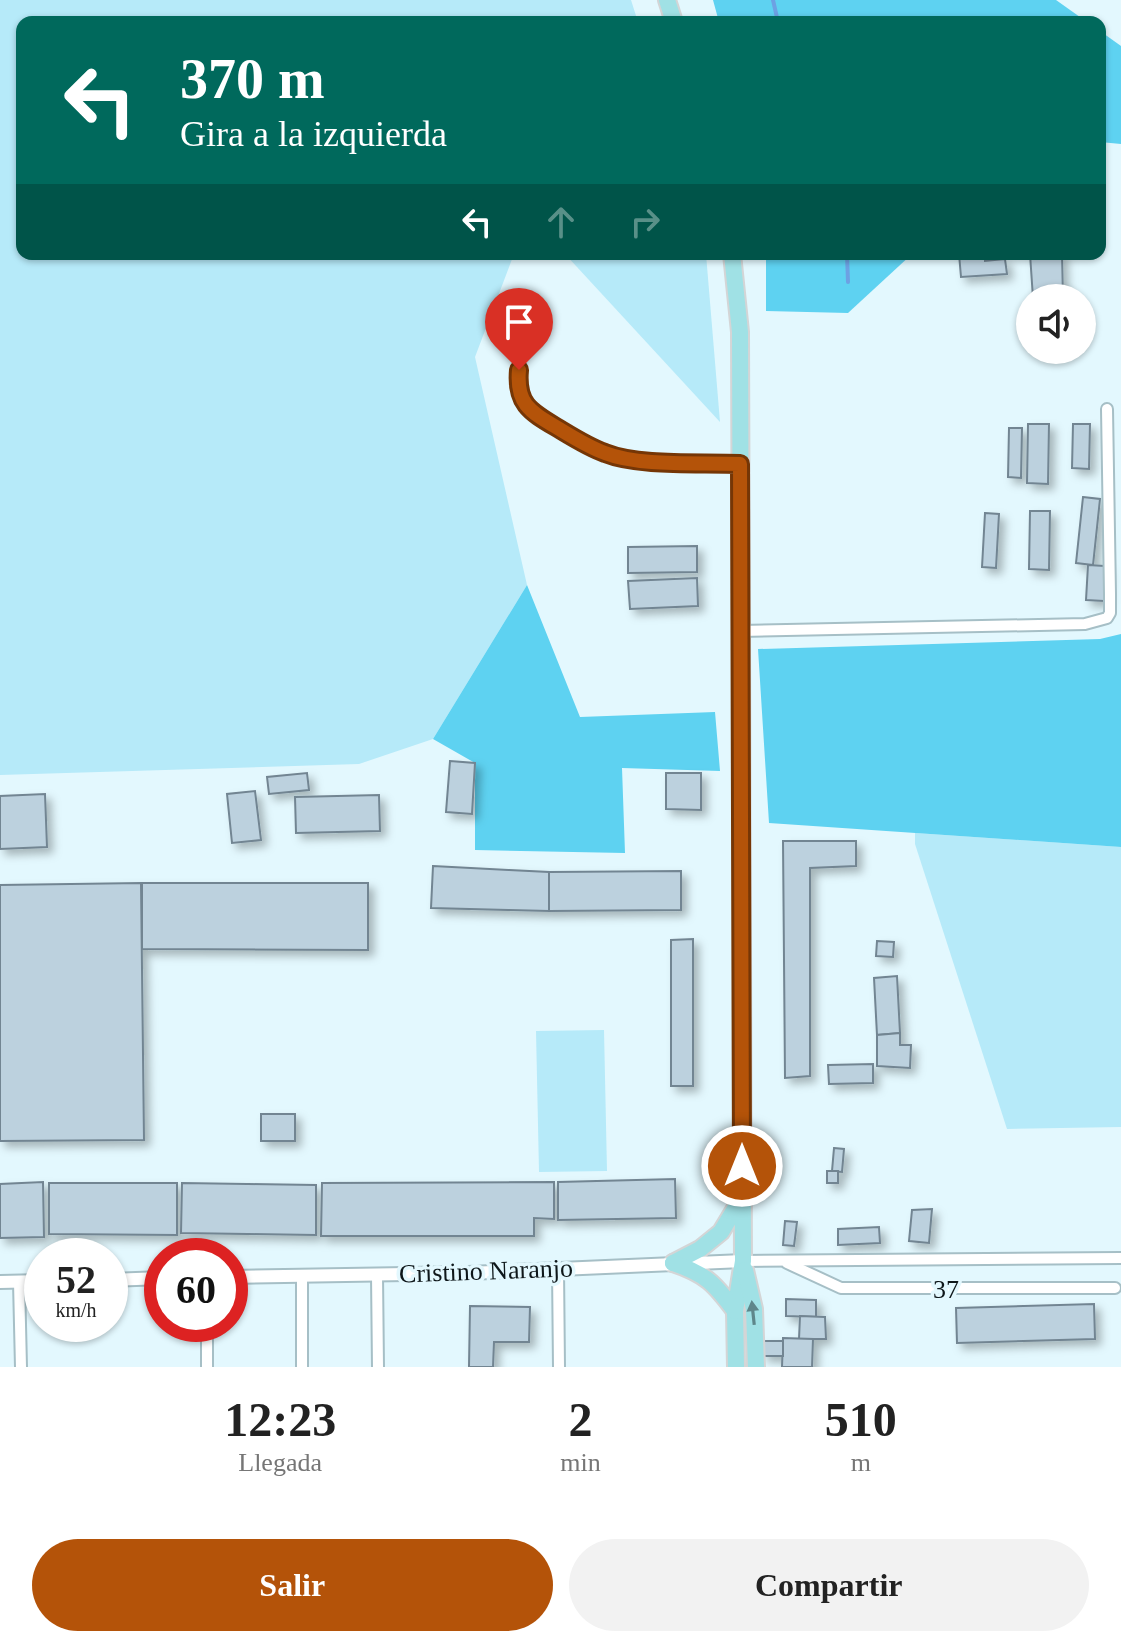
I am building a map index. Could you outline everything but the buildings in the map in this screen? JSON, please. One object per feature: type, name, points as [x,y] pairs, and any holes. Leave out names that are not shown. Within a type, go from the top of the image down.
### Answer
[{"type":"main road","points":[[733,260],[740,332],[743,1261],[735,1311],[736,1367]]},
{"type":"main road","points":[[673,1263],[700,1249],[721,1232],[742,1197]]},
{"type":"main road","points":[[743,1261],[754,1309],[756,1367]]},
{"type":"main road","points":[[673,1263],[698,1272],[714,1283],[735,1311]]},
{"type":"street","points":[[520,353],[517,387],[523,401],[539,417],[594,448],[639,461],[740,464]]},
{"type":"street","points":[[741,631],[1085,624],[1107,618],[1110,613],[1107,409]]},
{"type":"street","name":"37","points":[[743,1261],[1121,1258]]},
{"type":"street","name":"Cristino Naranjo","points":[[248,1277],[743,1261]]},
{"type":"street","name":"37","points":[[782,1261],[841,1288],[1115,1288]]},
{"type":"street","points":[[558,1269],[559,1367]]},
{"type":"street","points":[[377,1275],[378,1367]]},
{"type":"street","points":[[302,1277],[302,1367]]},
{"type":"street","points":[[0,1282],[24,1282]]},
{"type":"street","points":[[19,1282],[21,1367]]},
{"type":"street","points":[[207,1342],[207,1367]]},
{"type":"shaded area","points":[[0,0],[631,0],[636,16],[16,16],[16,260],[512,260],[475,357],[527,585],[433,739],[359,764],[0,775]]},
{"type":"shaded area","points":[[713,0],[1056,0],[1079,16],[717,16]]},
{"type":"shaded area","points":[[1106,35],[1121,46],[1121,144],[1106,143]]},
{"type":"shaded area","points":[[571,260],[706,260],[720,422]]},
{"type":"shaded area","points":[[766,260],[905,260],[848,313],[766,311]]},
{"type":"shaded area","points":[[527,585],[580,717],[715,712],[720,771],[622,768],[625,853],[475,850],[475,763],[433,739]]},
{"type":"shaded area","points":[[1121,634],[1121,847],[769,823],[758,649],[1100,639]]},
{"type":"shaded area","points":[[915,833],[1121,847],[1121,1127],[1007,1129],[915,844]]},
{"type":"shaded area","points":[[604,1030],[607,1171],[539,1172],[536,1031]]},
{"type":"waterway","points":[[773,0],[777,16]]},
{"type":"waterway","points":[[847,260],[848,282]]},
{"type":"route","points":[[519,370],[519,394],[539,417],[605,453],[639,461],[740,464],[742,1166]]}]
